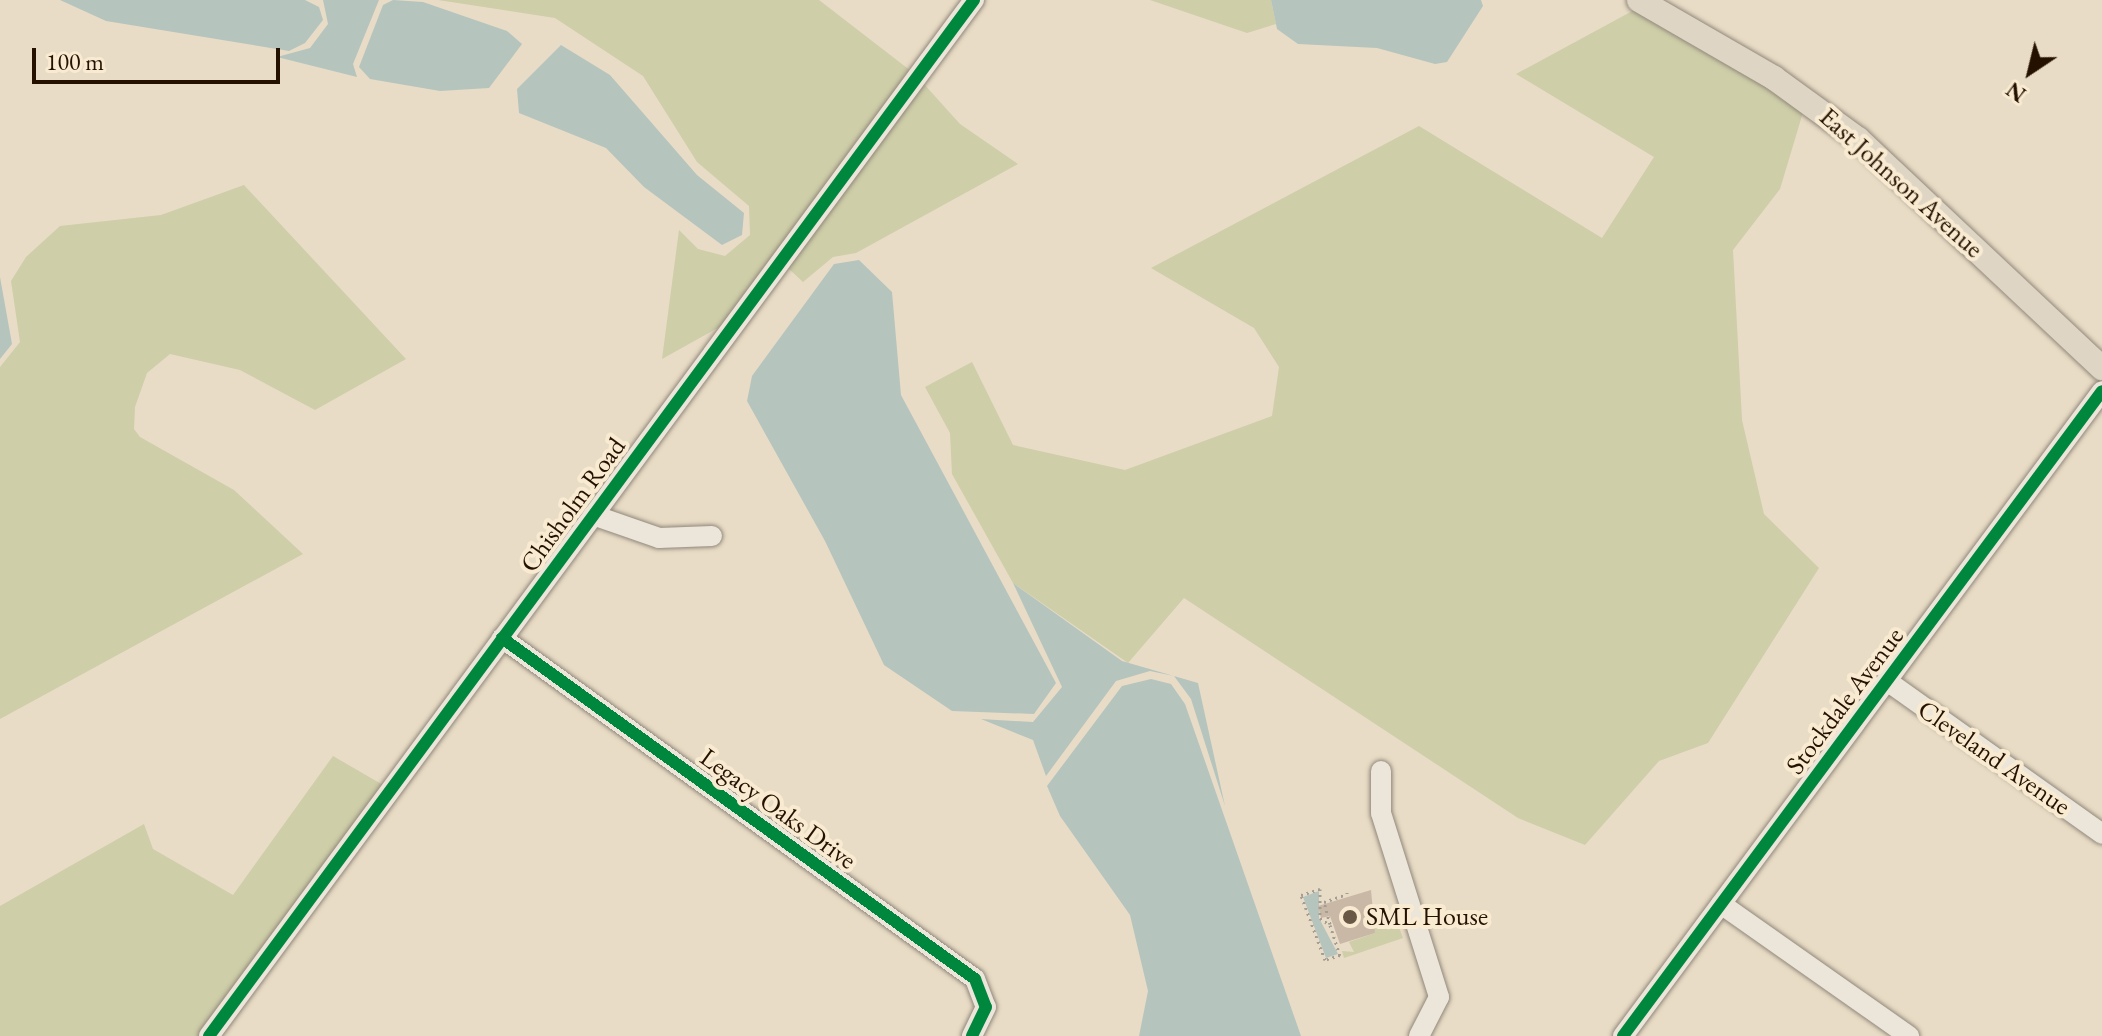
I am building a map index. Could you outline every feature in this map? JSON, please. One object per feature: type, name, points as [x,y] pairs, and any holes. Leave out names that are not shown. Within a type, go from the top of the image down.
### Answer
[{"type":"main road","name":"East Johnson Avenue","points":[[1639,0],[1675,11],[1858,139],[2101,365]]},
{"type":"street","name":"Chisholm Road","points":[[209,1036],[974,0]]},
{"type":"street","name":"Stockdale Avenue","points":[[1623,1036],[2102,391]]},
{"type":"street","points":[[593,515],[659,538],[712,536]]},
{"type":"street","name":"Legacy Oaks Drive","points":[[502,638],[975,979],[986,1007],[972,1036]]},
{"type":"street","name":"Cleveland Avenue","points":[[1887,681],[2102,834]]},
{"type":"street","points":[[1381,771],[1381,813],[1439,997],[1419,1036]]},
{"type":"street","points":[[1721,904],[1909,1036]]},
{"type":"path","points":[[1320,889],[1330,925],[1340,955],[1325,960],[1301,895],[1320,889]]},
{"type":"path","points":[[1330,925],[1317,905],[1347,894],[1347,889]]},
{"type":"green space","points":[[438,0],[819,0],[911,71],[723,325],[662,359],[679,230],[698,249],[725,256],[750,235],[749,206],[697,162],[643,76],[555,18]]},
{"type":"green space","points":[[1150,0],[1271,0],[1276,24],[1247,33]]},
{"type":"green space","points":[[1636,9],[1804,109],[1780,189],[1733,250],[1742,420],[1764,514],[1819,568],[1708,743],[1659,761],[1585,845],[1518,818],[1184,598],[1128,663],[1013,583],[952,474],[950,433],[925,387],[972,362],[1013,445],[1125,470],[1272,416],[1279,367],[1254,328],[1151,268],[1419,126],[1602,238],[1654,157],[1516,74]]},
{"type":"green space","points":[[923,83],[960,124],[1018,164],[856,253],[833,257],[803,282],[787,267]]},
{"type":"green space","points":[[244,185],[406,359],[315,410],[240,370],[170,354],[147,373],[135,407],[134,429],[140,437],[234,490],[303,554],[0,719],[0,367],[20,342],[11,281],[26,257],[60,226],[161,215]]},
{"type":"green space","points":[[333,756],[383,785],[198,1036],[0,1036],[0,906],[144,824],[153,849],[233,895]]},
{"type":"green space","points":[[1382,913],[1389,929],[1399,927],[1403,938],[1344,958],[1342,951],[1354,952],[1349,942],[1375,933],[1371,922]]},
{"type":"shaded area","points":[[60,0],[305,0],[319,7],[323,20],[305,43],[289,51],[106,21]]},
{"type":"shaded area","points":[[323,0],[379,0],[353,64],[357,77],[277,57],[310,48],[328,24]]},
{"type":"shaded area","points":[[393,0],[423,2],[507,31],[522,44],[489,88],[440,91],[370,79],[359,67],[383,5]]},
{"type":"shaded area","points":[[1271,0],[1481,0],[1483,6],[1447,62],[1435,64],[1377,48],[1298,44],[1277,29]]},
{"type":"shaded area","points":[[561,45],[610,75],[697,175],[744,213],[742,235],[722,245],[644,187],[606,148],[519,113],[517,89]]},
{"type":"shaded area","points":[[859,260],[892,292],[901,395],[1056,683],[1034,714],[952,711],[884,665],[825,541],[747,401],[752,376],[834,264]]},
{"type":"shaded area","points":[[0,277],[12,344],[0,359]]},
{"type":"shaded area","points":[[1013,583],[1122,661],[1173,676],[1150,671],[1116,681],[1046,776],[1033,740],[981,719],[1033,722],[1062,687]]},
{"type":"shaded area","points":[[1174,676],[1198,683],[1225,806],[1191,699]]},
{"type":"shaded area","points":[[1151,679],[1171,684],[1185,704],[1301,1036],[1139,1036],[1148,991],[1130,915],[1060,816],[1047,786],[1122,686]]},
{"type":"shaded area","points":[[1319,891],[1319,918],[1338,954],[1326,958],[1303,897]]},
{"type":"building","name":"SML House","points":[[1371,890],[1375,933],[1340,944],[1330,916],[1321,918],[1318,906]]},
{"type":"cycle path","points":[[209,1036],[974,0]]},
{"type":"cycle path","points":[[1623,1036],[2102,391]]},
{"type":"cycle path","points":[[502,638],[975,979],[986,1007],[972,1036]]},
{"type":"place","name":"SML House","points":[[1350,917]]}]
